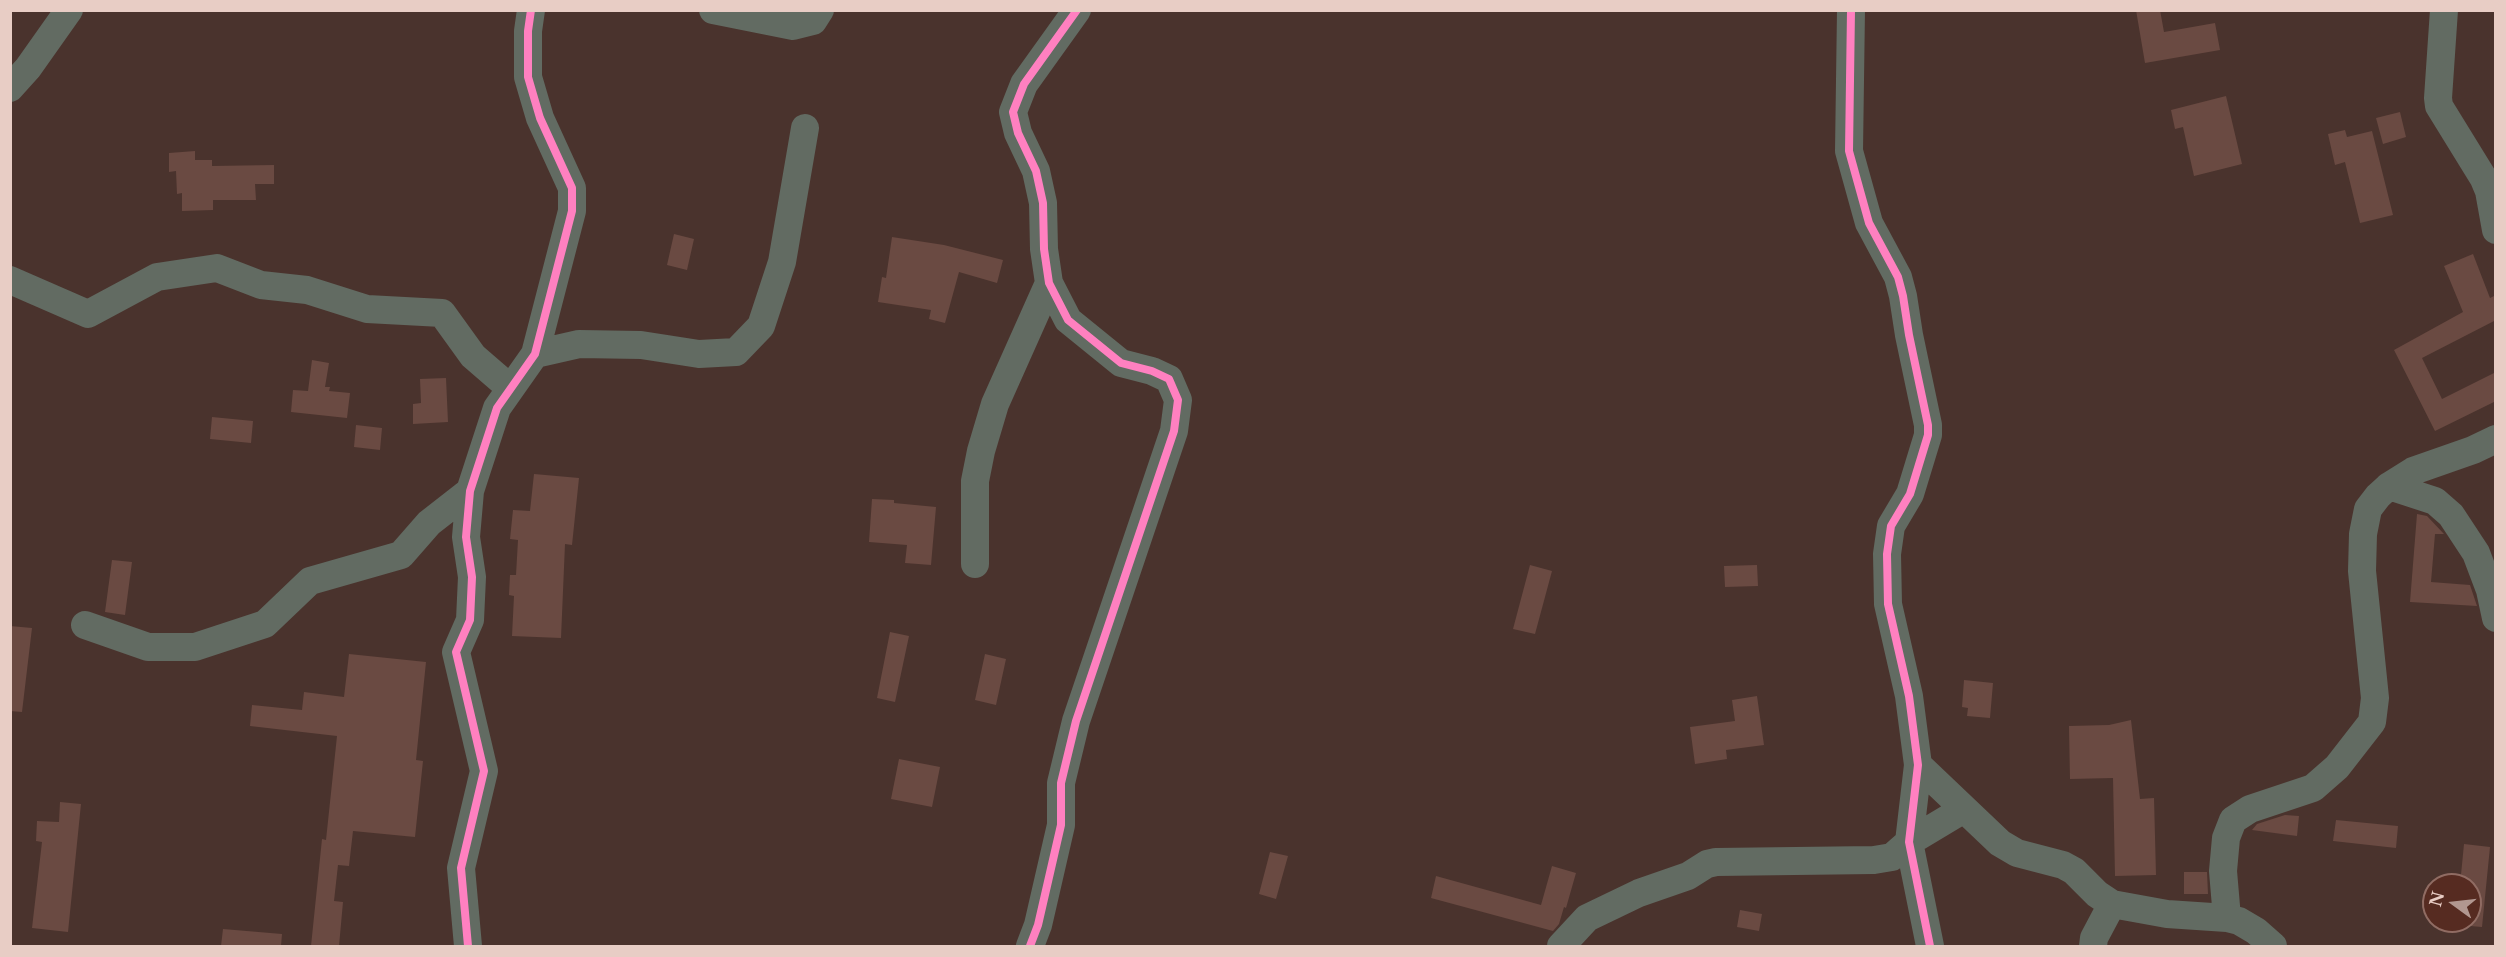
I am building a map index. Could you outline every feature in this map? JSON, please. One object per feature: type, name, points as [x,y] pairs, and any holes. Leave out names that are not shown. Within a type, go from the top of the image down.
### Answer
[{"type":"street","points":[[10,88],[28,68],[69,10]]},
{"type":"street","points":[[468,946],[461,868],[484,771],[456,652],[470,620],[472,577],[466,537],[470,491],[497,408],[535,354],[572,211],[572,188],[540,118],[528,77],[528,31],[531,10]]},
{"type":"street","points":[[713,10],[794,26],[813,21],[820,10]]},
{"type":"street","points":[[1030,946],[1038,925],[1061,825],[1061,783],[1076,721],[1174,431],[1178,400],[1169,379],[1152,370],[1121,363],[1068,320],[1049,283],[1044,249],[1043,204],[1035,171],[1018,132],[1013,112],[1024,84],[1077,10]]},
{"type":"street","points":[[1851,10],[1849,152],[1869,223],[1898,277],[1928,425],[1928,435],[1910,494],[1891,526],[1887,554],[1888,604],[1909,696],[1918,765],[1909,842],[1930,946]]},
{"type":"street","points":[[2444,10],[2439,106],[2484,179],[2496,230]]},
{"type":"street","points":[[535,354],[579,344],[641,345],[699,354],[736,352],[761,326],[782,262],[805,128]]},
{"type":"street","points":[[10,280],[87,314],[157,277],[217,268],[261,285],[307,290],[367,309],[442,313],[473,356],[510,388]]},
{"type":"street","points":[[975,564],[975,481],[981,451],[995,404],[1049,283]]},
{"type":"street","points":[[2227,918],[2223,871],[2226,838],[2233,820],[2250,809],[2313,788],[2337,767],[2372,722],[2375,698],[2362,571],[2363,534],[2368,509],[2389,486],[2413,471],[2473,450],[2496,439]]},
{"type":"street","points":[[2435,501],[2442,461]]},
{"type":"street","points":[[2389,486],[2435,501],[2451,515],[2476,553],[2490,590],[2496,618]]},
{"type":"street","points":[[85,625],[148,647],[195,647],[265,624],[310,581],[401,555],[429,523],[470,491]]},
{"type":"street","points":[[1918,765],[2000,843],[2017,853],[2063,864],[2112,904],[2167,914],[2227,918],[2256,931],[2273,946]]},
{"type":"street","points":[[1561,946],[1587,918],[1639,892],[1688,876],[1707,864],[1874,860],[1892,857],[1909,842],[1964,809]]},
{"type":"street","points":[[2093,946],[2094,938],[2112,904]]},
{"type":"building","points":[[2136,10],[2160,10],[2164,32],[2215,23],[2220,50],[2145,63]]},
{"type":"building","points":[[2226,96],[2242,164],[2194,176],[2183,127],[2175,129],[2171,110]]},
{"type":"building","points":[[2400,112],[2406,137],[2383,144],[2376,118]]},
{"type":"building","points":[[2345,130],[2347,137],[2372,131],[2393,215],[2360,223],[2345,162],[2335,165],[2328,134]]},
{"type":"building","points":[[195,151],[195,160],[212,160],[212,166],[274,165],[274,184],[255,184],[256,200],[213,200],[213,210],[182,211],[182,193],[177,194],[176,171],[169,172],[169,153]]},
{"type":"building","points":[[674,234],[694,239],[687,270],[667,265]]},
{"type":"building","points":[[892,237],[944,245],[1003,260],[997,283],[959,272],[945,323],[929,319],[931,310],[878,302],[882,277],[886,278]]},
{"type":"building","points":[[2473,254],[2490,298],[2496,295],[2496,320],[2422,358],[2442,399],[2496,372],[2496,401],[2435,431],[2394,350],[2463,312],[2444,266]]},
{"type":"building","points":[[312,360],[329,363],[325,387],[330,387],[329,391],[350,393],[347,418],[291,412],[293,390],[308,391]]},
{"type":"building","points":[[446,378],[448,422],[413,424],[413,404],[421,403],[420,379]]},
{"type":"building","points":[[212,417],[253,421],[251,443],[210,439]]},
{"type":"building","points":[[356,425],[382,428],[380,450],[354,447]]},
{"type":"building","points":[[534,474],[579,478],[572,545],[565,544],[561,638],[512,636],[514,596],[509,595],[510,575],[516,575],[518,540],[510,539],[513,510],[530,511]]},
{"type":"building","points":[[872,499],[936,507],[931,565],[905,563],[907,545],[869,542]]},
{"type":"building","points":[[2417,514],[2427,516],[2444,534],[2435,534],[2431,582],[2470,585],[2477,606],[2410,602]]},
{"type":"building","points":[[112,560],[132,562],[125,615],[105,612]]},
{"type":"building","points":[[1530,565],[1552,571],[1535,634],[1513,629]]},
{"type":"building","points":[[1757,565],[1758,586],[1725,587],[1724,566]]},
{"type":"building","points":[[10,626],[32,628],[22,712],[10,711]]},
{"type":"building","points":[[890,632],[909,636],[895,702],[877,698]]},
{"type":"building","points":[[349,654],[426,662],[416,760],[423,761],[415,837],[353,831],[349,866],[338,865],[334,901],[343,902],[339,946],[311,946],[322,839],[326,840],[337,736],[250,726],[252,705],[302,710],[304,692],[344,697]]},
{"type":"building","points":[[985,654],[1006,659],[996,705],[975,700]]},
{"type":"building","points":[[1964,680],[1993,683],[1990,718],[1967,716],[1968,708],[1962,707]]},
{"type":"building","points":[[1757,696],[1764,745],[1726,750],[1727,759],[1695,764],[1690,727],[1735,721],[1732,700]]},
{"type":"building","points":[[2131,720],[2140,799],[2154,798],[2156,875],[2115,876],[2113,778],[2070,779],[2069,726],[2109,725]]},
{"type":"building","points":[[899,759],[940,767],[932,807],[891,799]]},
{"type":"building","points":[[60,802],[81,804],[68,932],[32,928],[42,842],[36,841],[37,821],[59,822]]},
{"type":"building","points":[[2285,815],[2299,816],[2297,836],[2252,830],[2257,824]]},
{"type":"building","points":[[2336,820],[2398,826],[2396,848],[2333,841]]},
{"type":"building","points":[[2464,844],[2490,847],[2482,927],[2482,873],[2461,873]]},
{"type":"building","points":[[1270,852],[1288,856],[1276,899],[1259,894]]},
{"type":"building","points":[[1552,866],[1576,873],[1566,908],[1564,907],[1559,924],[1553,931],[1431,898],[1436,876],[1541,905]]},
{"type":"building","points":[[2184,872],[2207,872],[2208,894],[2184,894]]},
{"type":"building","points":[[1740,910],[1762,914],[1759,931],[1737,927]]},
{"type":"building","points":[[223,929],[282,934],[281,946],[221,946]]},
{"type":"cycle path","points":[[468,946],[461,868],[484,771],[456,652],[470,620],[472,577],[466,537],[470,491],[497,408],[535,354],[572,211],[572,188],[540,118],[528,77],[528,31],[531,10]]},
{"type":"cycle path","points":[[1030,946],[1038,925],[1061,825],[1061,783],[1076,721],[1174,431],[1178,400],[1169,379],[1152,371],[1121,363],[1068,320],[1049,283],[1044,249],[1043,203],[1036,171],[1018,133],[1013,112],[1024,84],[1077,10]]},
{"type":"cycle path","points":[[1851,10],[1849,151],[1869,223],[1898,277],[1928,425],[1928,435],[1910,494],[1891,526],[1887,554],[1888,604],[1909,696],[1918,765],[1909,842],[1930,946]]}]
